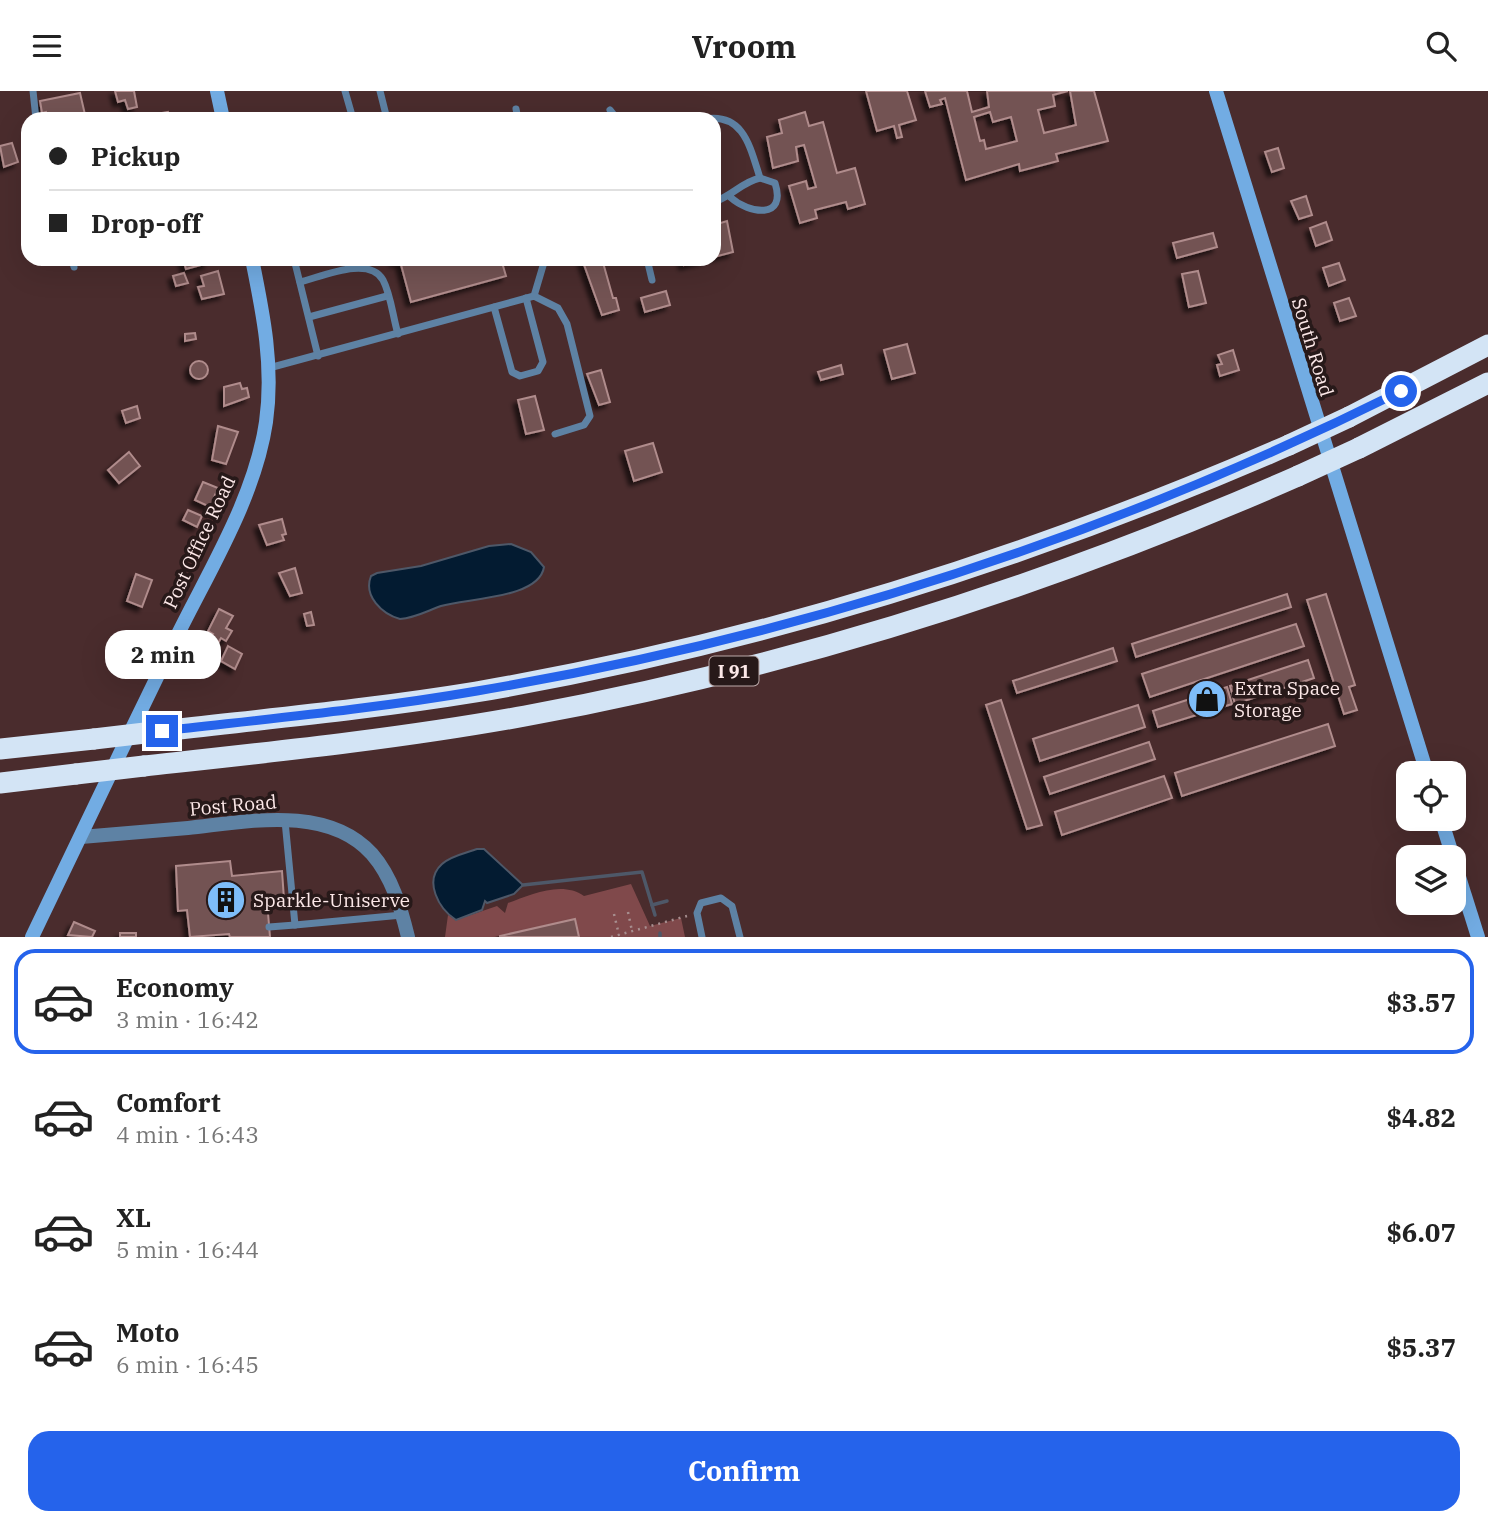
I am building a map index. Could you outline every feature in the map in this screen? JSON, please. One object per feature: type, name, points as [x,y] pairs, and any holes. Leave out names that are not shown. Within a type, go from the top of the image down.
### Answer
[{"type":"highway","name":"I 91","points":[[0,749],[477,692],[757,632],[873,600],[1008,556],[1178,492],[1349,417],[1488,345]]},
{"type":"highway","name":"I 91","points":[[0,783],[471,725],[621,697],[751,667],[872,634],[1011,590],[1156,537],[1359,448],[1488,383]]},
{"type":"main road","points":[[217,91],[222,112]]},
{"type":"main road","name":"South Road","points":[[1216,91],[1423,761]]},
{"type":"main road","name":"Post Office Road","points":[[32,937],[248,486],[266,424],[269,368],[266,330],[253,266]]},
{"type":"main road","points":[[1466,898],[1478,937]]},
{"type":"street","name":"Post Road","points":[[81,837],[285,820],[313,823],[340,833],[370,853],[384,871],[408,937]]},
{"type":"lane","points":[[33,91],[35,112]]},
{"type":"lane","points":[[345,91],[351,112]]},
{"type":"lane","points":[[380,91],[385,112]]},
{"type":"lane","points":[[721,118],[736,124],[748,139],[760,177]]},
{"type":"lane","points":[[721,200],[730,197],[743,185],[760,177],[775,183],[777,200],[771,208],[749,211],[730,197]]},
{"type":"lane","points":[[296,266],[318,356]]},
{"type":"lane","points":[[494,307],[512,372],[520,376],[538,371],[543,362],[530,297],[542,266]]},
{"type":"lane","points":[[649,266],[652,280]]},
{"type":"lane","points":[[300,282],[363,267],[373,269],[383,280],[398,334]]},
{"type":"lane","points":[[309,317],[387,296]]},
{"type":"lane","points":[[269,368],[530,297],[558,308],[567,324],[590,416],[584,425],[555,434]]},
{"type":"lane","points":[[285,820],[295,925]]},
{"type":"lane","points":[[702,937],[696,913],[701,903],[720,898],[732,906],[740,937]]},
{"type":"lane","points":[[269,927],[402,915]]},
{"type":"path","points":[[628,912],[632,931]]},
{"type":"path","points":[[611,937],[696,913]]},
{"type":"path","points":[[614,914],[619,935]]},
{"type":"shaded area","points":[[631,884],[650,926],[681,918],[685,937],[579,937],[574,919],[495,937],[445,937],[448,915],[456,920],[497,906],[505,913],[508,903],[556,889],[575,891],[584,896]]},
{"type":"water","points":[[511,544],[531,552],[544,567],[539,578],[516,591],[453,603],[400,619],[387,613],[372,597],[369,583],[371,576],[377,573],[421,566],[489,546]]},
{"type":"water","points":[[484,849],[523,885],[514,894],[487,903],[485,901],[482,910],[456,920],[439,902],[434,886],[436,871],[445,861]]},
{"type":"building","points":[[115,91],[134,91],[137,107],[128,109],[125,100],[118,102]]},
{"type":"building","points":[[866,91],[907,91],[916,120],[899,125],[902,137],[897,138],[894,126],[877,131]]},
{"type":"building","points":[[925,91],[967,91],[972,112],[989,107],[987,91],[1068,91],[1053,95],[1055,106],[1038,110],[1044,133],[1076,125],[1070,91],[1094,91],[1108,141],[1056,154],[1058,161],[1020,171],[1019,164],[966,180],[945,98],[940,100],[942,104],[930,107]],"holes":[[[990,112],[993,122],[1011,117],[1017,141],[986,149],[984,140],[980,141],[974,117]]]},
{"type":"building","points":[[80,93],[84,112],[42,112],[40,101]]},
{"type":"building","points":[[805,112],[809,126],[823,122],[837,173],[855,168],[865,204],[848,209],[846,202],[815,210],[817,218],[800,223],[789,186],[806,181],[808,189],[816,187],[804,145],[796,147],[798,161],[773,168],[767,137],[782,133],[779,120]]},
{"type":"building","points":[[12,143],[18,162],[4,167],[0,146]]},
{"type":"building","points":[[1278,148],[1284,168],[1272,172],[1265,152]]},
{"type":"building","points":[[1306,196],[1312,215],[1299,219],[1291,201]]},
{"type":"building","points":[[727,221],[733,252],[721,255],[721,223]]},
{"type":"building","points":[[1326,222],[1332,240],[1316,246],[1310,228]]},
{"type":"building","points":[[1213,233],[1217,247],[1177,258],[1173,243]]},
{"type":"building","points":[[1339,263],[1345,280],[1329,286],[1323,268]]},
{"type":"building","points":[[401,266],[503,266],[506,276],[411,302]]},
{"type":"building","points":[[584,266],[604,266],[613,298],[616,298],[619,310],[602,315]]},
{"type":"building","points":[[218,271],[224,294],[202,299],[198,287],[204,286],[201,276]]},
{"type":"building","points":[[1198,271],[1206,303],[1189,307],[1182,274]]},
{"type":"building","points":[[184,273],[188,283],[176,286],[173,276]]},
{"type":"building","points":[[666,291],[670,305],[645,312],[641,298]]},
{"type":"building","points":[[1349,298],[1356,316],[1340,321],[1334,303]]},
{"type":"building","points":[[195,333],[196,339],[185,341],[185,334]]},
{"type":"building","points":[[907,344],[915,373],[892,379],[884,350]]},
{"type":"building","points":[[1233,350],[1239,370],[1220,376],[1217,365],[1222,364],[1218,355]]},
{"type":"building","points":[[199,361],[205,364],[208,370],[205,376],[199,379],[193,376],[190,370],[193,364]]},
{"type":"building","points":[[841,365],[843,374],[821,380],[818,372]]},
{"type":"building","points":[[601,370],[610,402],[599,405],[587,374]]},
{"type":"building","points":[[240,383],[242,389],[247,388],[249,397],[224,406],[224,387]]},
{"type":"building","points":[[535,396],[544,430],[526,434],[518,400]]},
{"type":"building","points":[[137,406],[140,418],[126,423],[122,411]]},
{"type":"building","points":[[218,426],[238,432],[226,464],[212,460]]},
{"type":"building","points":[[653,443],[662,472],[634,481],[625,451]]},
{"type":"building","points":[[129,452],[140,466],[119,483],[108,470]]},
{"type":"building","points":[[203,482],[218,488],[210,507],[195,500]]},
{"type":"building","points":[[188,510],[202,516],[197,527],[183,520]]},
{"type":"building","points":[[282,519],[286,534],[282,535],[284,540],[267,545],[259,525]]},
{"type":"building","points":[[295,568],[302,593],[290,596],[279,573]]},
{"type":"building","points":[[136,574],[152,580],[142,607],[127,601]]},
{"type":"building","points":[[1287,594],[1291,607],[1136,657],[1132,644]]},
{"type":"building","points":[[1326,594],[1355,685],[1349,687],[1357,710],[1344,714],[1307,600]]},
{"type":"building","points":[[219,609],[233,616],[226,628],[232,631],[226,641],[221,638],[218,643],[210,638],[213,634],[208,631]]},
{"type":"building","points":[[311,612],[314,625],[307,626],[304,614]]},
{"type":"building","points":[[1296,624],[1304,646],[1150,697],[1142,674]]},
{"type":"building","points":[[228,646],[242,654],[235,669],[221,661]]},
{"type":"building","points":[[1113,648],[1117,661],[1017,693],[1013,681]]},
{"type":"building","points":[[1308,660],[1314,678],[1235,704],[1230,686]]},
{"type":"building","points":[[1227,687],[1232,704],[1158,727],[1153,711]]},
{"type":"building","points":[[1001,700],[1042,825],[1027,829],[986,705]]},
{"type":"building","points":[[1138,705],[1145,727],[1040,761],[1033,739]]},
{"type":"building","points":[[1328,724],[1335,746],[1182,796],[1175,773]]},
{"type":"building","points":[[1149,742],[1155,759],[1050,794],[1044,777]]},
{"type":"building","points":[[1164,776],[1172,798],[1062,835],[1055,812]]},
{"type":"building","name":"Sparkle-Uniserve","points":[[230,861],[232,876],[282,871],[284,899],[267,901],[270,937],[230,937],[229,934],[190,937],[187,910],[178,911],[176,866]]},
{"type":"building","points":[[575,919],[579,937],[500,937],[500,936]]},
{"type":"building","points":[[74,922],[95,931],[92,937],[68,935]]},
{"type":"building","points":[[120,933],[136,933],[136,937],[120,937]]},
{"type":"waterway","points":[[523,885],[642,872],[655,915]]},
{"type":"waterway","points":[[652,905],[667,901]]},
{"type":"place","name":"Extra Space Storage","points":[[1207,699]]},
{"type":"place","name":"Sparkle-Uniserve","points":[[226,900]]},
{"type":"route","points":[[162,731],[477,692],[631,661],[795,622],[966,571],[1093,525],[1255,460],[1401,391]]}]
